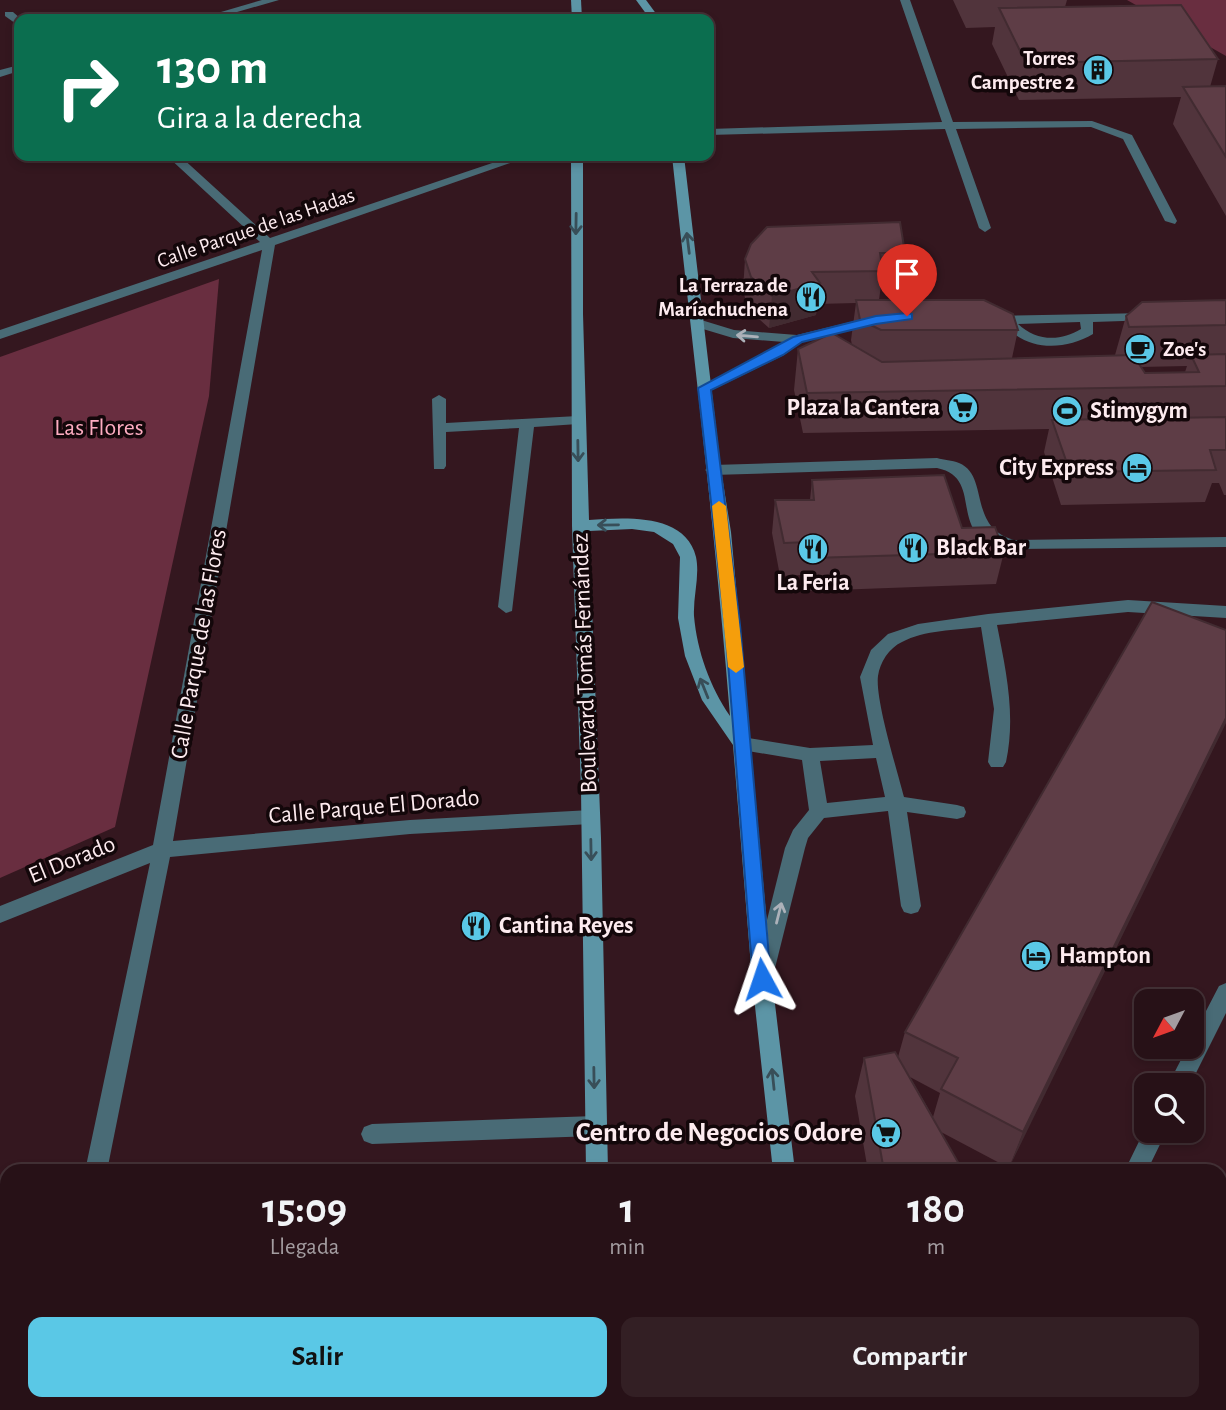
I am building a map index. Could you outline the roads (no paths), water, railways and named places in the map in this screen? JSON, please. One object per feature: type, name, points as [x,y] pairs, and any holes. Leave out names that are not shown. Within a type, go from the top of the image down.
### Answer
[{"type":"main road","points":[[641,0],[653,14]]},
{"type":"main road","name":"Boulevard Tomás Fernández","points":[[577,161],[580,526],[591,817],[597,1164]]},
{"type":"main road","points":[[679,161],[713,470],[723,532],[762,979],[782,1164]]},
{"type":"main road","points":[[580,526],[645,526],[666,531],[678,538],[685,549],[688,567],[685,615],[700,679],[712,708],[742,744]]},
{"type":"street","points":[[218,14],[255,2],[274,0]]},
{"type":"street","points":[[905,0],[985,228]]},
{"type":"street","points":[[9,14],[14,18]]},
{"type":"street","points":[[714,132],[949,124],[1092,124],[1128,137],[1171,221]]},
{"type":"street","points":[[179,161],[270,244]]},
{"type":"street","name":"Calle Parque de las Hadas","points":[[2,331],[270,244],[510,161]]},
{"type":"street","name":"Calle Parque de las Flores","points":[[97,1164],[162,850],[270,244]]},
{"type":"street","points":[[982,320],[1156,317]]},
{"type":"street","points":[[1008,320],[1015,332],[1031,340],[1067,341],[1088,331],[1086,318]]},
{"type":"street","points":[[698,323],[733,334],[797,339],[886,319]]},
{"type":"street","points":[[705,388],[767,358],[797,339]]},
{"type":"street","points":[[439,399],[439,466]]},
{"type":"street","points":[[439,428],[578,420]]},
{"type":"street","points":[[506,607],[527,422]]},
{"type":"street","points":[[713,470],[937,463],[956,467],[965,477],[983,531],[996,540],[1014,545],[1226,542]]},
{"type":"street","points":[[911,906],[896,803],[869,677],[877,654],[894,638],[918,631],[988,620],[1128,606],[1226,612]]},
{"type":"street","points":[[1184,611],[1226,625]]},
{"type":"street","points":[[988,620],[1002,706],[1002,745],[997,762]]},
{"type":"street","points":[[742,744],[810,755],[883,751]]},
{"type":"street","points":[[810,755],[819,811]]},
{"type":"street","points":[[762,979],[795,848],[800,835],[819,811],[896,803],[957,812]]},
{"type":"street","name":"Calle Parque El Dorado","points":[[162,850],[410,827],[591,817]]},
{"type":"street","name":"El Dorado","points":[[0,915],[162,850]]},
{"type":"street","points":[[1185,1073],[1226,992]]},
{"type":"street","points":[[372,1134],[595,1126]]},
{"type":"street","points":[[1140,1162],[1150,1143]]},
{"type":"place","name":"Torres Campestre 2","points":[[1098,70]]},
{"type":"place","name":"La Terraza de Maríachuchena","points":[[811,297]]},
{"type":"place","name":"Zoe's","points":[[1140,349]]},
{"type":"place","name":"Plaza la Cantera","points":[[963,408]]},
{"type":"place","name":"Stimygym","points":[[1067,411]]},
{"type":"place","name":"City Express","points":[[1137,468]]},
{"type":"place","name":"Black Bar","points":[[913,548]]},
{"type":"place","name":"La Feria","points":[[813,549]]},
{"type":"place","name":"Cantina Reyes","points":[[476,926]]},
{"type":"place","name":"Hampton","points":[[1036,956]]},
{"type":"place","name":"Centro de Negocios Odore","points":[[886,1133]]},
{"type":"park label","name":"Las Flores","points":[[99,428]]}]
